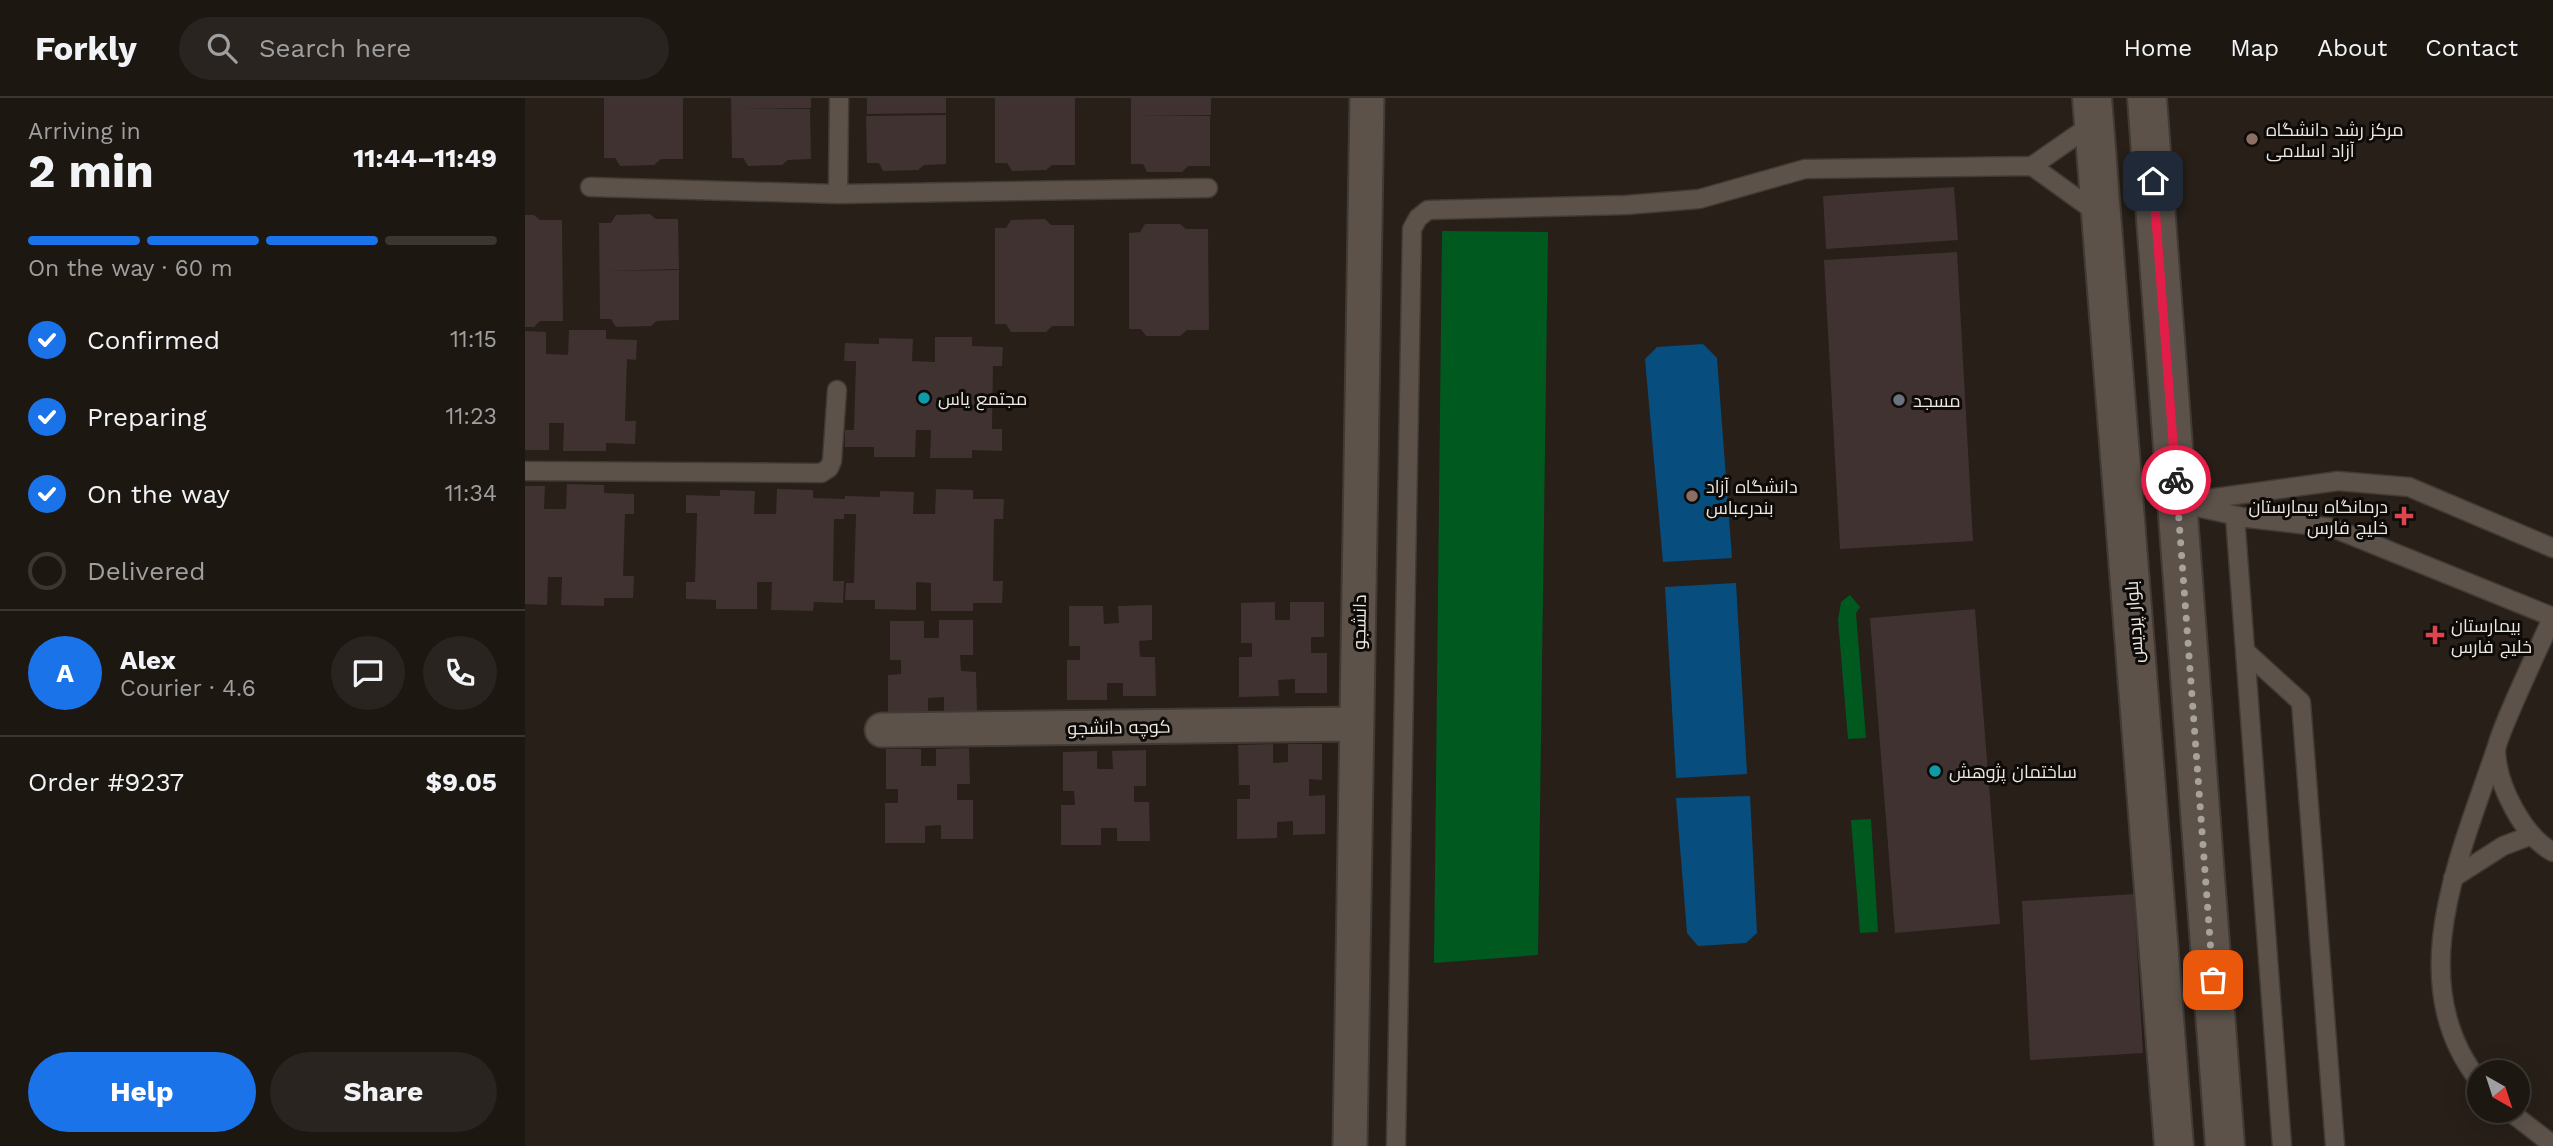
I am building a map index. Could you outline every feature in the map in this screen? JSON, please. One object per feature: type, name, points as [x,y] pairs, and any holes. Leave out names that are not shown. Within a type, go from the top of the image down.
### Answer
[{"type":"main road","points":[[2147,98],[2225,1146]]},
{"type":"main road","name":"بلوار پردیس","points":[[2093,110],[2174,1146]]},
{"type":"street","name":"دانشجو","points":[[1350,1146],[1367,98]]},
{"type":"street","name":"کوچه دانشجو","points":[[882,730],[1357,724]]},
{"type":"lane","points":[[838,194],[839,98]]},
{"type":"lane","points":[[2032,166],[2093,110]]},
{"type":"lane","points":[[1396,1146],[1407,431],[1412,229],[1418,218],[1428,209],[1626,205],[1699,199],[1805,169],[2032,166],[2101,216]]},
{"type":"lane","points":[[590,187],[838,194],[1208,188]]},
{"type":"lane","points":[[525,471],[821,473],[829,468],[832,461],[837,390]]},
{"type":"lane","points":[[2178,503],[2338,481],[2409,486],[2553,548]]},
{"type":"lane","points":[[2178,503],[2235,516],[2333,528],[2553,617],[2496,749],[2453,878],[2441,939],[2439,988],[2467,1066]]},
{"type":"lane","points":[[2235,516],[2282,1146]]},
{"type":"lane","points":[[2245,651],[2301,702],[2335,1146]]},
{"type":"lane","points":[[2496,749],[2503,782],[2532,835],[2553,852]]},
{"type":"lane","points":[[2453,878],[2503,846],[2532,835]]},
{"type":"lane","points":[[2526,1124],[2553,1145]]},
{"type":"green space","points":[[1442,231],[1548,232],[1538,955],[1434,963]]},
{"type":"green space","points":[[1850,595],[1860,607],[1856,613],[1866,738],[1848,739],[1838,620],[1841,602]]},
{"type":"green space","points":[[1871,819],[1878,932],[1860,933],[1851,820]]},
{"type":"water","points":[[1703,344],[1717,358],[1732,558],[1663,562],[1645,359],[1657,347]]},
{"type":"water","points":[[1736,583],[1747,774],[1676,778],[1665,587]]},
{"type":"water","points":[[1750,796],[1757,933],[1746,943],[1698,946],[1687,933],[1676,798]]},
{"type":"building","points":[[604,98],[683,98],[683,159],[661,159],[654,165],[620,166],[615,158],[604,158]]},
{"type":"building","points":[[731,98],[811,98],[811,108],[739,109],[810,109],[811,159],[788,160],[782,165],[748,166],[743,158],[732,158]]},
{"type":"building","points":[[867,98],[946,98],[946,113],[867,114]]},
{"type":"building","points":[[995,98],[1075,98],[1075,165],[1052,165],[1046,170],[1012,171],[1007,163],[995,163]]},
{"type":"building","points":[[1131,98],[1211,98],[1211,115],[1138,116],[1210,116],[1210,166],[1188,166],[1182,172],[1147,172],[1143,164],[1131,164]]},
{"type":"building","points":[[946,115],[946,164],[924,165],[918,170],[883,171],[879,163],[867,163],[866,116]]},
{"type":"building","points":[[1954,187],[1958,240],[1826,249],[1823,196]]},
{"type":"building","points":[[650,214],[656,219],[678,219],[679,269],[603,271],[679,270],[679,320],[657,321],[651,326],[616,327],[611,319],[600,319],[599,223],[611,223],[616,215]]},
{"type":"building","points":[[525,215],[534,215],[540,220],[562,220],[563,321],[540,321],[534,327],[525,327]]},
{"type":"building","points":[[1045,219],[1051,225],[1074,225],[1074,326],[1052,326],[1046,332],[1011,332],[1006,324],[995,324],[995,228],[1006,228],[1011,220]]},
{"type":"building","points":[[1145,224],[1180,224],[1186,229],[1208,229],[1209,330],[1187,330],[1180,336],[1146,336],[1141,329],[1129,329],[1129,233],[1140,232]]},
{"type":"building","name":"مسجد","points":[[1957,252],[1973,541],[1840,549],[1824,260]]},
{"type":"building","points":[[569,330],[606,330],[606,339],[637,340],[636,360],[627,359],[625,421],[636,421],[635,444],[606,443],[606,451],[563,451],[564,423],[549,423],[549,450],[525,450],[525,331],[546,332],[546,354],[568,355]]},
{"type":"building","name":"مجتمع یاس","points":[[935,337],[972,337],[972,346],[1003,347],[1002,366],[993,366],[992,429],[1002,429],[1002,451],[972,450],[972,458],[930,458],[931,430],[916,430],[915,457],[874,457],[874,447],[845,447],[845,430],[854,430],[856,361],[844,361],[845,343],[879,344],[879,338],[913,339],[912,361],[935,362]]},
{"type":"building","points":[[567,484],[604,485],[604,493],[634,494],[634,514],[625,514],[623,576],[634,576],[633,598],[604,598],[604,606],[561,605],[562,577],[548,577],[547,605],[525,604],[525,486],[545,486],[544,509],[566,509]]},
{"type":"building","points":[[777,489],[813,490],[813,498],[845,499],[845,496],[880,497],[880,491],[914,492],[913,514],[935,514],[936,489],[973,490],[973,499],[1004,499],[1003,519],[994,519],[993,581],[1003,581],[1002,603],[973,603],[973,611],[931,611],[931,583],[916,582],[916,610],[875,609],[875,600],[845,600],[846,583],[854,583],[856,514],[844,514],[844,519],[834,519],[833,581],[844,581],[843,603],[814,602],[813,611],[771,610],[772,582],[757,582],[757,609],[716,609],[716,600],[686,599],[686,582],[695,582],[697,513],[686,513],[686,495],[720,496],[720,490],[755,491],[754,514],[776,514]]},
{"type":"building","points":[[1275,602],[1275,620],[1290,620],[1290,602],[1324,602],[1324,637],[1311,637],[1311,653],[1327,653],[1327,693],[1295,693],[1295,679],[1278,680],[1279,696],[1239,697],[1239,657],[1252,657],[1252,643],[1241,643],[1241,603]]},
{"type":"building","points":[[1152,605],[1152,640],[1139,641],[1140,657],[1155,657],[1156,696],[1123,696],[1123,683],[1107,683],[1107,700],[1067,700],[1067,660],[1080,660],[1080,646],[1069,646],[1069,606],[1103,606],[1104,624],[1119,623],[1118,606]]},
{"type":"building","name":"ساختمان پژوهش","points":[[1975,609],[2000,924],[1895,933],[1870,618]]},
{"type":"building","points":[[939,620],[973,620],[973,655],[960,655],[961,671],[976,672],[977,711],[944,711],[944,697],[928,698],[928,714],[888,715],[888,675],[901,674],[901,660],[890,660],[890,621],[924,621],[924,638],[939,638]]},
{"type":"building","points":[[1273,744],[1273,763],[1288,762],[1288,744],[1322,744],[1322,780],[1309,779],[1309,796],[1325,795],[1325,834],[1293,835],[1293,821],[1277,822],[1277,838],[1237,839],[1237,799],[1250,799],[1250,785],[1239,785],[1238,745]]},
{"type":"building","points":[[969,748],[970,784],[957,784],[957,800],[973,800],[973,839],[941,839],[941,825],[925,826],[925,843],[885,843],[885,803],[898,803],[898,789],[886,789],[886,749],[921,749],[921,766],[936,766],[936,749]]},
{"type":"building","points":[[1146,750],[1146,786],[1134,786],[1134,802],[1149,802],[1150,841],[1117,841],[1117,828],[1101,828],[1101,845],[1061,845],[1061,805],[1075,805],[1074,791],[1063,791],[1063,752],[1097,751],[1097,769],[1113,769],[1112,751]]},
{"type":"building","points":[[2134,894],[2143,1053],[2030,1060],[2022,901]]},
{"type":"way so far","points":[[2176,480],[2213,980]]},
{"type":"place","name":"مرکز رشد دانشگاه آزاد اسلامی","points":[[2252,139]]},
{"type":"place","name":"مجتمع یاس","points":[[924,398]]},
{"type":"place","name":"مسجد","points":[[1899,400]]},
{"type":"place","name":"دانشگاه آزاد بندرعباس","points":[[1692,496]]},
{"type":"place","name":"درمانگاه بیمارستان خلیج فارس","points":[[2404,516]]},
{"type":"place","name":"بیمارستان خلیج فارس","points":[[2435,635]]},
{"type":"place","name":"ساختمان پژوهش","points":[[1935,771]]},
{"type":"route","points":[[2153,181],[2176,480]]}]
